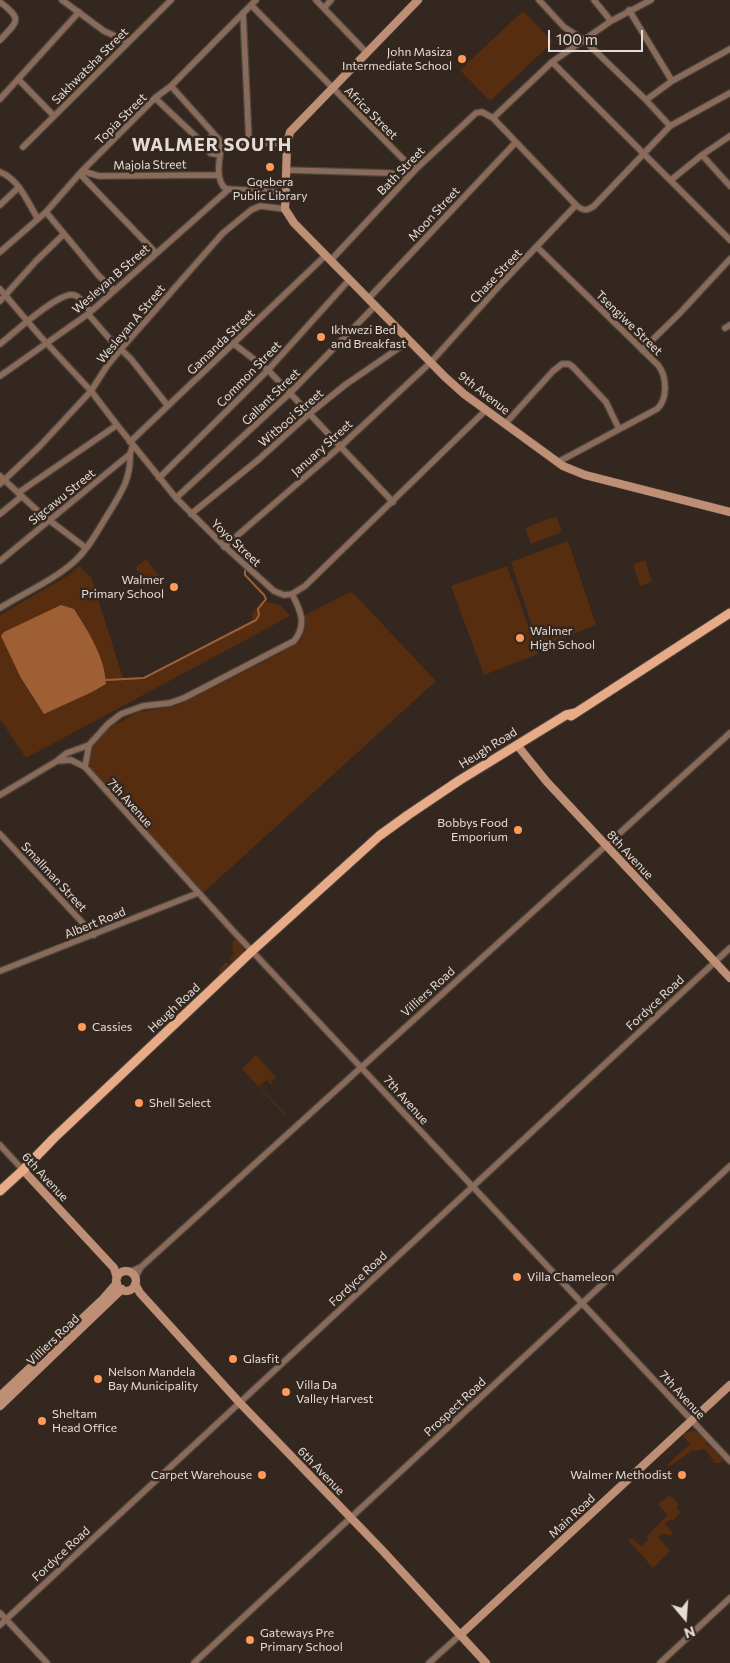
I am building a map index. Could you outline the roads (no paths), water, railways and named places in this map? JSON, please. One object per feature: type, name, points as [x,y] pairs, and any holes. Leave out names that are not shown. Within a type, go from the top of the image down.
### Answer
[{"type":"main road","name":"Heugh Road","points":[[0,1191],[252,951],[369,847],[566,715],[575,713],[730,613]]},
{"type":"street","points":[[62,0],[104,31],[128,42]]},
{"type":"street","name":"Sakhwatsha Street","points":[[23,147],[171,0]]},
{"type":"street","points":[[316,0],[366,52]]},
{"type":"street","points":[[324,8],[331,0]]},
{"type":"street","points":[[285,209],[287,144],[290,132],[418,0]]},
{"type":"street","points":[[539,0],[564,27],[584,40],[670,126]]},
{"type":"street","points":[[594,0],[611,21]]},
{"type":"street","points":[[651,0],[611,21],[552,62],[493,118],[576,205],[582,210],[590,210],[670,126],[730,93]]},
{"type":"street","points":[[0,2],[16,18],[13,26],[0,40]]},
{"type":"street","name":"Topia Street","points":[[0,252],[46,212],[81,172],[156,98],[171,86],[253,2]]},
{"type":"street","name":"Africa Street","points":[[253,2],[333,88],[404,160],[416,169]]},
{"type":"street","points":[[630,10],[672,80]]},
{"type":"street","points":[[0,99],[78,12]]},
{"type":"street","points":[[243,13],[249,142]]},
{"type":"street","points":[[646,100],[672,80],[730,49]]},
{"type":"street","points":[[552,62],[730,240]]},
{"type":"street","points":[[18,79],[54,116]]},
{"type":"street","points":[[171,86],[222,144]]},
{"type":"street","points":[[156,98],[206,146],[210,153],[220,155]]},
{"type":"street","name":"Bath Street","points":[[328,257],[416,169],[476,113],[482,112],[493,118]]},
{"type":"street","points":[[206,146],[208,140],[215,136]]},
{"type":"street","points":[[671,180],[702,155],[730,136]]},
{"type":"street","points":[[222,144],[249,142],[287,144]]},
{"type":"street","name":"Moon Street","points":[[368,299],[516,142]]},
{"type":"street","points":[[222,144],[219,175],[223,186],[229,190],[285,192]]},
{"type":"street","points":[[702,155],[730,186]]},
{"type":"street","points":[[286,170],[381,172],[409,176]]},
{"type":"street","points":[[0,172],[6,174],[19,187],[38,219]]},
{"type":"street","points":[[81,172],[156,254]]},
{"type":"street","name":"Majola Street","points":[[81,172],[99,176],[219,175]]},
{"type":"street","points":[[0,205],[19,187]]},
{"type":"street","name":"Wesleyan B Street","points":[[0,376],[89,313],[229,190]]},
{"type":"street","name":"Chase Street","points":[[430,362],[576,205]]},
{"type":"street","name":"Wesleyan A Street","points":[[2,480],[40,446],[91,391],[107,366],[121,349],[223,233],[251,210],[260,206],[285,209]]},
{"type":"street","name":"9th Avenue","points":[[285,209],[294,223],[349,280],[464,394],[558,462],[584,475],[728,512]]},
{"type":"street","points":[[46,212],[99,276],[114,290]]},
{"type":"street","points":[[0,301],[64,234]]},
{"type":"street","name":"Tsengiwe Street","points":[[537,247],[658,365],[662,372],[664,399],[658,409],[558,462]]},
{"type":"street","name":"Gamanda Street","points":[[131,444],[168,406],[328,257]]},
{"type":"street","points":[[642,350],[685,308],[730,259]]},
{"type":"street","name":"Common Street","points":[[159,478],[268,370],[349,280]]},
{"type":"street","name":"Yoyo Street","points":[[0,289],[91,391],[131,444],[191,514],[224,547],[274,591],[284,595],[292,594]]},
{"type":"street","points":[[0,344],[48,305],[66,295],[76,296],[108,337],[139,368],[168,406]]},
{"type":"street","name":"Gallant Street","points":[[176,498],[290,393],[375,306]]},
{"type":"street","name":"Witbooi Street","points":[[191,514],[258,460],[309,414],[345,385],[409,341]]},
{"type":"street","points":[[234,344],[268,370],[393,502]]},
{"type":"street","name":"January Street","points":[[224,547],[341,446],[430,362]]},
{"type":"street","points":[[506,424],[553,371],[562,364],[565,364],[573,366],[602,397],[619,429]]},
{"type":"street","points":[[0,795],[60,760],[68,753],[89,744],[108,724],[121,714],[143,706],[170,703],[184,698],[294,641],[300,633],[302,622],[292,594],[305,586],[486,410]]},
{"type":"street","points":[[0,514],[20,495],[116,425]]},
{"type":"street","points":[[0,608],[67,567],[86,548],[122,492],[130,472],[131,444]]},
{"type":"street","name":"Sigcawu Street","points":[[0,561],[130,454]]},
{"type":"street","points":[[2,480],[49,521],[86,548]]},
{"type":"street","name":"Villiers Road","points":[[0,1406],[126,1281],[730,734]]},
{"type":"street","points":[[84,767],[89,744]]},
{"type":"street","name":"8th Avenue","points":[[518,747],[606,846],[730,978]]},
{"type":"street","name":"7th Avenue","points":[[60,760],[71,760],[84,767],[198,893],[730,1461]]},
{"type":"street","name":"Smallman Street","points":[[0,834],[94,935]]},
{"type":"street","name":"Albert Road","points":[[0,971],[198,893]]},
{"type":"street","name":"Fordyce Road","points":[[0,1625],[730,948]]},
{"type":"street","name":"6th Avenue","points":[[0,1145],[114,1269],[140,1293],[239,1402],[351,1518],[486,1663]]},
{"type":"street","name":"Prospect Road","points":[[194,1663],[730,1166]]},
{"type":"street","name":"Villiers Road","points":[[0,1396],[106,1296],[126,1281]]},
{"type":"street","name":"Main Road","points":[[429,1663],[730,1385]]},
{"type":"street","points":[[660,1663],[730,1598]]},
{"type":"street","points":[[0,1613],[47,1663]]},
{"type":"waterway","points":[[106,680],[144,678],[256,620],[259,615],[258,609],[266,599],[245,575],[245,569]]},
{"type":"place","name":"John Masiza Intermediate School","points":[[462,59]]},
{"type":"place","name":"Gqebera Public Library","points":[[270,167]]},
{"type":"place","name":"Ikhwezi Bed and Breakfast","points":[[321,337]]},
{"type":"place","name":"Walmer Primary School","points":[[174,587]]},
{"type":"place","name":"Walmer High School","points":[[520,638]]},
{"type":"place","name":"Bobbys Food Emporium","points":[[518,830]]},
{"type":"place","name":"Cassies","points":[[82,1027]]},
{"type":"place","name":"Shell Select","points":[[139,1103]]},
{"type":"place","name":"Villa Chameleon","points":[[517,1277]]},
{"type":"place","name":"Glasfit","points":[[233,1359]]},
{"type":"place","name":"Nelson Mandela Bay Municipality","points":[[98,1379]]},
{"type":"place","name":"Villa Da Valley Harvest","points":[[286,1392]]},
{"type":"place","name":"Sheltam Head Office","points":[[42,1421]]},
{"type":"place","name":"Carpet Warehouse","points":[[262,1475]]},
{"type":"place","name":"Walmer Methodist","points":[[682,1475]]},
{"type":"place","name":"Gateways Pre Primary School","points":[[250,1640]]},
{"type":"district","name":"WALMER SOUTH","points":[[212,145]]}]
